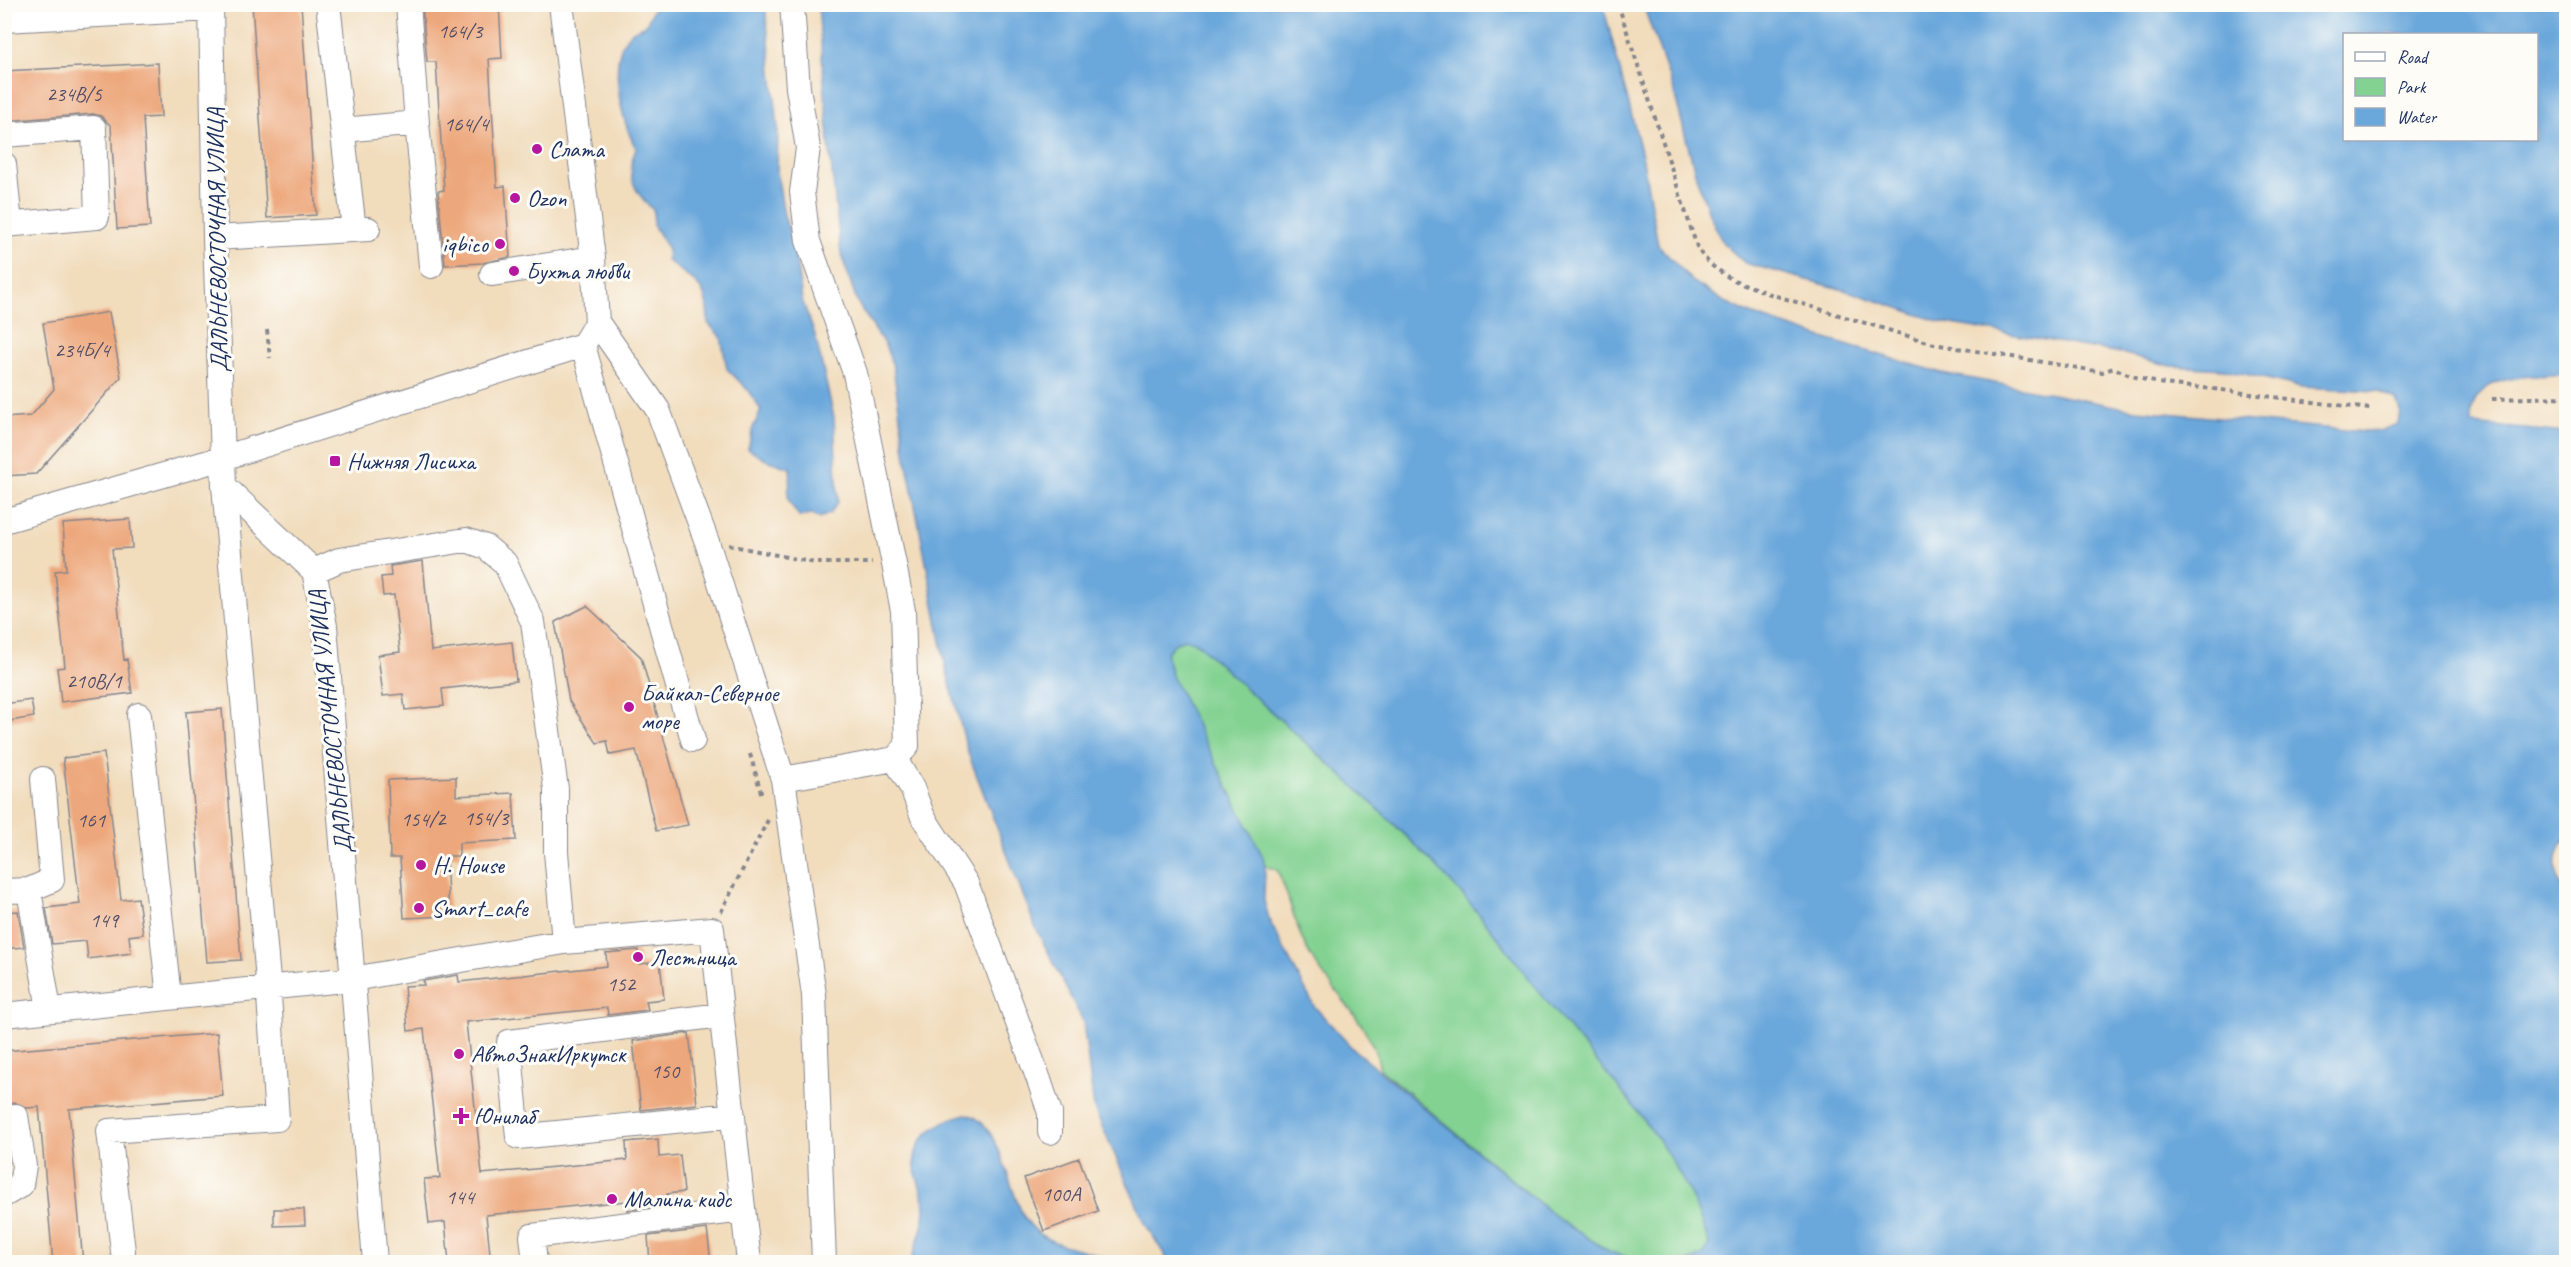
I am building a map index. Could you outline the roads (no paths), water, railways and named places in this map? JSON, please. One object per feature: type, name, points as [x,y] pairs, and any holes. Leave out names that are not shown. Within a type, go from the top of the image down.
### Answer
[{"type":"street","points":[[215,238],[362,230],[343,130],[328,4]]},
{"type":"street","points":[[408,4],[430,267]]},
{"type":"street","points":[[561,4],[593,258],[597,322],[658,410],[707,542],[783,779],[814,995],[824,1263]]},
{"type":"street","points":[[783,779],[895,759],[908,746],[903,611],[894,564],[855,373],[808,241],[802,192],[808,148],[798,88],[792,4]]},
{"type":"street","points":[[4,20],[212,7]]},
{"type":"street","name":"ДАЛЬНЕВОСТОЧНАЯ УЛИЦА","points":[[212,7],[215,238],[224,486],[314,571],[325,626],[375,1263]]},
{"type":"street","points":[[343,130],[417,123]]},
{"type":"street","points":[[4,135],[94,128],[97,217],[7,224],[4,164]]},
{"type":"street","points":[[492,274],[593,258]]},
{"type":"street","points":[[4,521],[223,458],[583,345],[597,322]]},
{"type":"street","points":[[583,345],[693,740]]},
{"type":"street","points":[[123,1251],[109,1131],[277,1119],[269,987],[224,486]]},
{"type":"street","points":[[314,571],[339,560],[466,540],[486,547],[505,563],[532,622],[556,789],[556,852],[564,942]]},
{"type":"street","points":[[139,715],[169,998]]},
{"type":"street","points":[[895,759],[912,788],[923,817],[946,849],[970,893],[1043,1091],[1050,1113],[1050,1132]]},
{"type":"street","points":[[4,891],[28,890],[52,880],[44,778]]},
{"type":"street","points":[[28,890],[50,1010]]},
{"type":"street","points":[[4,1015],[353,979],[564,942],[712,929],[749,1263]]},
{"type":"street","points":[[721,1015],[509,1042],[518,1137],[733,1115]]},
{"type":"street","points":[[4,1195],[21,1185],[23,1176],[24,1166],[16,1116]]},
{"type":"street","points":[[535,1263],[532,1236],[743,1210]]},
{"type":"water","points":[[656,4],[765,5],[778,128],[777,173],[784,215],[794,247],[802,300],[815,335],[834,417],[838,502],[830,514],[819,518],[811,514],[800,517],[793,508],[788,496],[790,468],[766,460],[748,449],[753,428],[761,410],[747,389],[727,369],[721,337],[708,323],[702,291],[692,279],[667,260],[668,249],[653,225],[654,211],[641,197],[633,183],[631,167],[636,148],[624,119],[620,100],[618,61],[622,45],[631,33],[645,26]]},
{"type":"water","points":[[818,5],[1603,5],[1642,155],[1658,245],[1692,281],[1723,301],[1753,315],[1829,340],[1942,373],[2136,410],[2365,432],[2379,431],[2398,424],[2400,410],[2396,399],[2377,391],[2301,387],[2224,369],[2171,366],[2121,353],[1940,322],[1851,292],[1745,263],[1723,243],[1710,216],[1696,176],[1673,88],[1643,5],[2566,5],[2566,374],[2519,377],[2489,386],[2479,395],[2473,407],[2472,424],[2566,433],[2566,839],[2557,852],[2556,866],[2559,880],[2566,894],[2566,1262],[1688,1262],[1703,1256],[1709,1244],[1698,1213],[1668,1155],[1630,1101],[1553,1009],[1488,925],[1430,860],[1365,796],[1197,643],[1184,639],[1174,644],[1166,653],[1172,676],[1263,857],[1264,901],[1270,922],[1314,1006],[1353,1049],[1562,1222],[1610,1252],[1644,1262],[1169,1262],[1146,1225],[1094,1108],[1083,1022],[1035,926],[968,753],[946,668],[906,459],[893,366],[885,345],[858,304],[841,254],[829,144]]},
{"type":"water","points":[[966,1114],[978,1120],[996,1143],[1019,1206],[1034,1229],[1055,1242],[1091,1252],[1114,1262],[911,1262],[925,1216],[923,1195],[916,1173],[916,1150],[927,1133],[945,1121]]},
{"type":"place","name":"Слата","points":[[537,149]]},
{"type":"place","name":"Ozon","points":[[515,198]]},
{"type":"place","name":"iqbico","points":[[500,244]]},
{"type":"place","name":"Бухта любви","points":[[514,271]]},
{"type":"place","name":"Нижняя Лисиха","points":[[335,461]]},
{"type":"place","name":"Байкал-Северное море","points":[[629,707]]},
{"type":"place","name":"H. House","points":[[421,865]]},
{"type":"place","name":"Smart_cafe","points":[[419,908]]},
{"type":"place","name":"Лестница","points":[[638,957]]},
{"type":"place","name":"АвтоЗнакИркутск","points":[[459,1054]]},
{"type":"place","name":"Юнилаб","points":[[461,1116]]},
{"type":"place","name":"Малина кидс","points":[[612,1199]]}]
